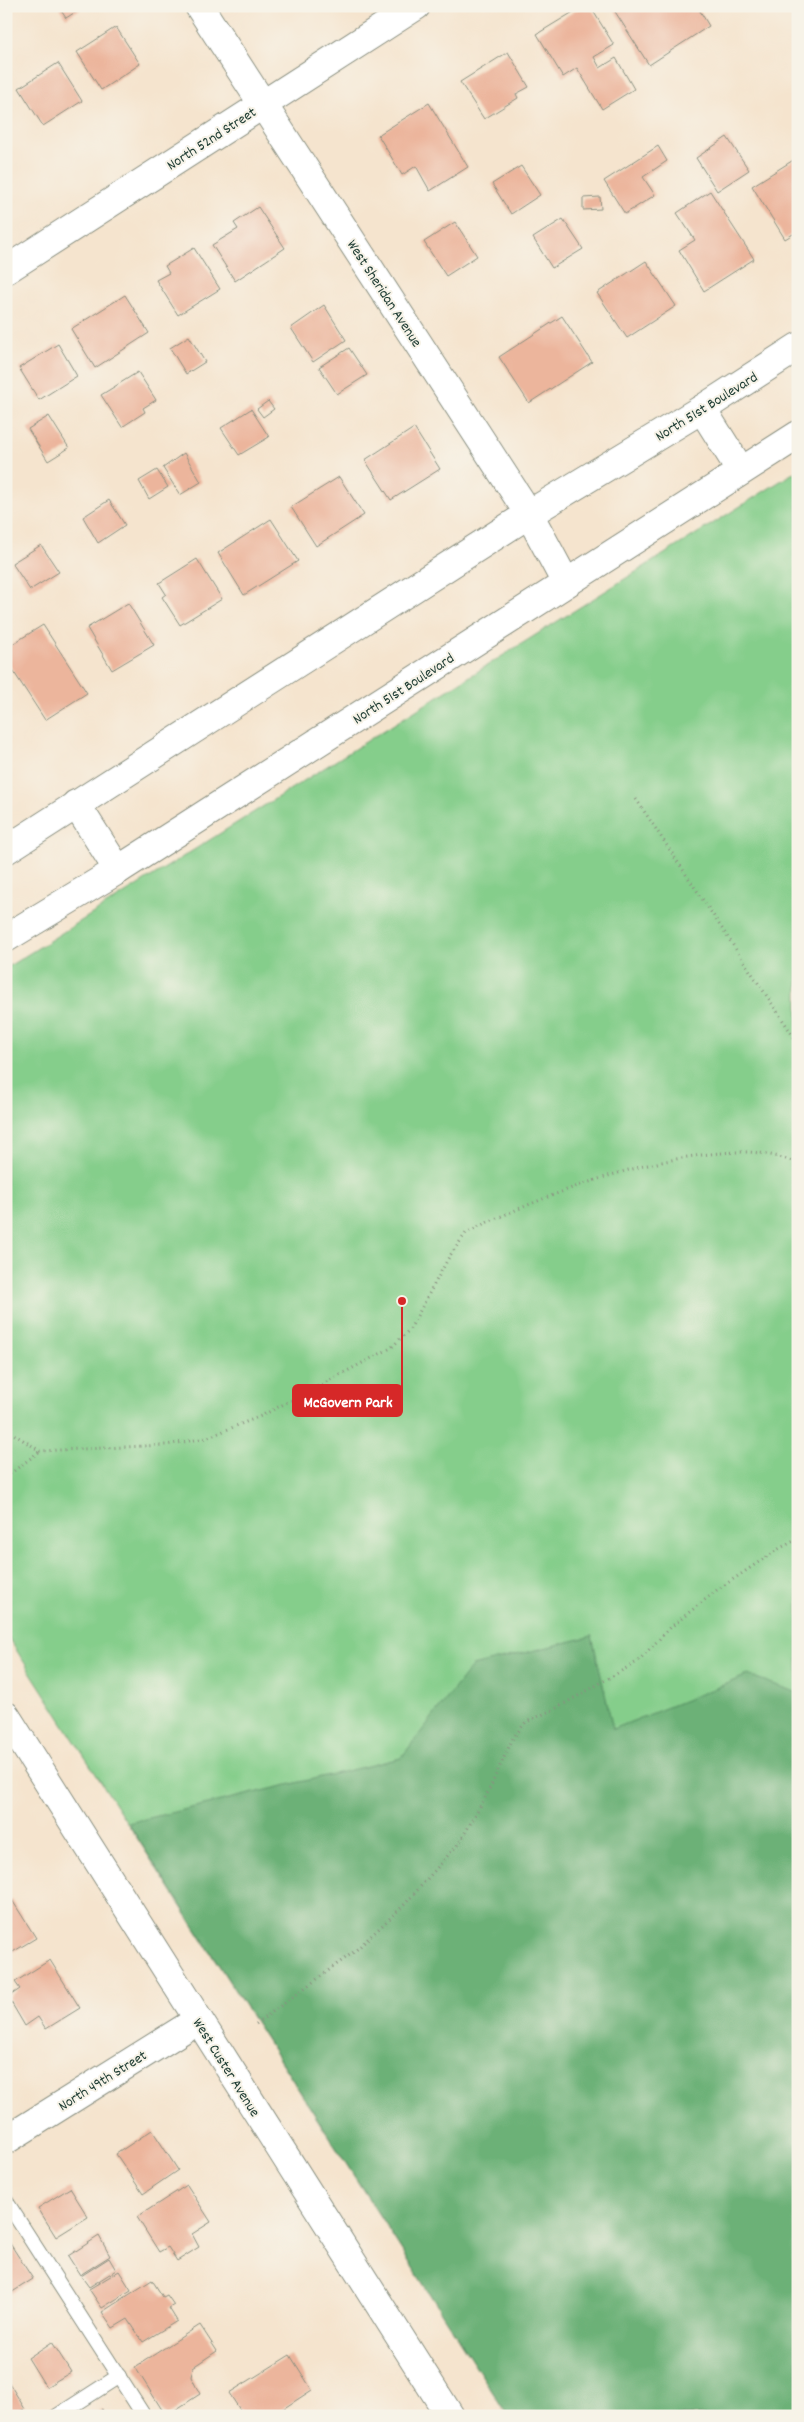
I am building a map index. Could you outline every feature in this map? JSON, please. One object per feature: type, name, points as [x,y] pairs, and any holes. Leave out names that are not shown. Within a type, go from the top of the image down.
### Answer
[{"type":"street","name":"West Sheridan Avenue","points":[[199,6],[529,514],[566,583]]},
{"type":"street","name":"North 52nd Street","points":[[6,270],[416,6]]},
{"type":"street","name":"North 51st Boulevard","points":[[6,850],[529,514],[702,409],[798,347]]},
{"type":"street","points":[[702,409],[741,471]]},
{"type":"street","name":"North 51st Boulevard","points":[[6,938],[118,870],[798,435]]},
{"type":"street","points":[[76,804],[118,870]]},
{"type":"street","name":"West Custer Avenue","points":[[6,1716],[450,2416]]},
{"type":"street","name":"North 49th Street","points":[[6,2140],[198,2020]]},
{"type":"lane","points":[[6,2201],[144,2416]]},
{"type":"lane","points":[[57,2416],[119,2376]]},
{"type":"path","points":[[636,799],[798,1043]]},
{"type":"path","points":[[6,1477],[40,1451],[166,1445],[206,1438],[261,1416],[390,1348],[410,1329],[449,1257],[466,1233],[508,1213],[588,1182],[673,1160],[739,1152],[778,1156],[798,1163]]},
{"type":"path","points":[[6,1429],[40,1451]]},
{"type":"path","points":[[256,2024],[355,1950],[405,1904],[460,1842],[487,1794],[513,1738],[526,1722],[554,1709],[636,1662],[671,1627],[717,1590],[780,1548],[798,1539]]},
{"type":"green space","points":[[798,470],[798,2416],[508,2416],[6,1634],[6,968]]},
{"type":"green space","points":[[592,1636],[613,1729],[748,1675],[798,1693],[798,2416],[508,2416],[128,1823],[401,1758],[472,1666]]},
{"type":"building","points":[[58,6],[85,6],[66,18]]},
{"type":"building","points":[[583,6],[590,6],[614,45],[594,57],[600,68],[616,58],[634,89],[602,109],[577,68],[563,77],[537,34]]},
{"type":"building","points":[[621,6],[697,6],[709,26],[649,65],[614,10]]},
{"type":"building","points":[[116,27],[140,64],[101,90],[77,52]]},
{"type":"building","points":[[508,52],[529,87],[516,94],[518,98],[484,119],[460,82]]},
{"type":"building","points":[[58,63],[82,101],[43,126],[19,88]]},
{"type":"building","points":[[429,103],[468,167],[430,191],[416,166],[402,175],[378,135]]},
{"type":"building","points":[[727,137],[749,170],[717,191],[696,158]]},
{"type":"building","points":[[658,146],[667,161],[643,177],[655,195],[625,214],[604,181]]},
{"type":"building","points":[[795,159],[798,164],[798,231],[785,239],[752,186]]},
{"type":"building","points":[[521,166],[540,195],[511,214],[492,184]]},
{"type":"building","points":[[710,191],[754,259],[704,291],[679,250],[695,240],[677,213]]},
{"type":"building","points":[[600,197],[601,209],[583,210],[583,198]]},
{"type":"building","points":[[258,207],[285,248],[235,281],[212,245],[238,229],[234,223]]},
{"type":"building","points":[[563,219],[583,249],[552,268],[533,238]]},
{"type":"building","points":[[455,222],[477,256],[446,276],[424,242]]},
{"type":"building","points":[[194,248],[220,289],[178,315],[156,280],[169,273],[165,266]]},
{"type":"building","points":[[646,261],[676,306],[627,338],[597,293]]},
{"type":"building","points":[[125,295],[149,333],[95,368],[71,329]]},
{"type":"building","points":[[324,305],[346,340],[313,362],[291,328]]},
{"type":"building","points":[[562,316],[592,362],[529,403],[499,357]]},
{"type":"building","points":[[189,336],[205,362],[186,374],[170,348]]},
{"type":"building","points":[[58,344],[77,376],[39,400],[19,368]]},
{"type":"building","points":[[349,348],[367,375],[337,394],[319,367]]},
{"type":"building","points":[[138,372],[156,400],[143,408],[145,412],[122,427],[101,395]]},
{"type":"building","points":[[268,401],[274,409],[263,417],[257,409]]},
{"type":"building","points":[[251,409],[269,437],[239,455],[221,428]]},
{"type":"building","points":[[49,416],[69,448],[48,461],[28,429]]},
{"type":"building","points":[[414,428],[440,469],[391,500],[365,460]]},
{"type":"building","points":[[184,453],[201,482],[180,495],[163,468]]},
{"type":"building","points":[[157,470],[168,487],[149,499],[139,481]]},
{"type":"building","points":[[339,477],[364,515],[316,546],[291,507]]},
{"type":"building","points":[[109,500],[125,525],[98,543],[83,517]]},
{"type":"building","points":[[271,519],[298,561],[244,595],[218,553]]},
{"type":"building","points":[[41,545],[59,572],[30,590],[12,563]]},
{"type":"building","points":[[197,559],[222,599],[180,625],[162,597],[166,594],[159,583]]},
{"type":"building","points":[[128,603],[154,645],[112,670],[87,628]]},
{"type":"building","points":[[43,625],[87,693],[45,720],[6,660],[6,648]]},
{"type":"building","points":[[12,1900],[36,1938],[6,1956],[6,1903]]},
{"type":"building","points":[[50,1960],[80,2008],[46,2029],[38,2017],[25,2026],[8,1997],[20,1989],[15,1982]]},
{"type":"building","points":[[152,2130],[178,2170],[143,2194],[116,2154]]},
{"type":"building","points":[[187,2185],[211,2222],[192,2234],[199,2247],[177,2261],[168,2247],[159,2252],[137,2217]]},
{"type":"building","points":[[70,2188],[88,2217],[56,2237],[38,2208]]},
{"type":"building","points":[[99,2236],[110,2256],[80,2275],[68,2256]]},
{"type":"building","points":[[9,2242],[33,2279],[6,2296],[6,2244]]},
{"type":"building","points":[[109,2258],[116,2270],[89,2287],[81,2276]]},
{"type":"building","points":[[119,2271],[131,2290],[102,2308],[89,2289]]},
{"type":"building","points":[[152,2280],[163,2297],[167,2295],[174,2305],[169,2308],[177,2321],[143,2342],[128,2319],[113,2328],[102,2312]]},
{"type":"building","points":[[200,2325],[217,2351],[193,2367],[191,2377],[200,2394],[166,2416],[135,2367]]},
{"type":"building","points":[[52,2342],[71,2372],[46,2387],[28,2358]]},
{"type":"building","points":[[290,2355],[312,2390],[272,2416],[244,2416],[229,2393]]},
{"type":"building","points":[[6,2378],[25,2409],[13,2416],[6,2416]]},
{"type":"building","points":[[102,2409],[106,2416],[91,2416]]},
{"type":"place","name":"McGovern Park","points":[[402,1301]]}]
